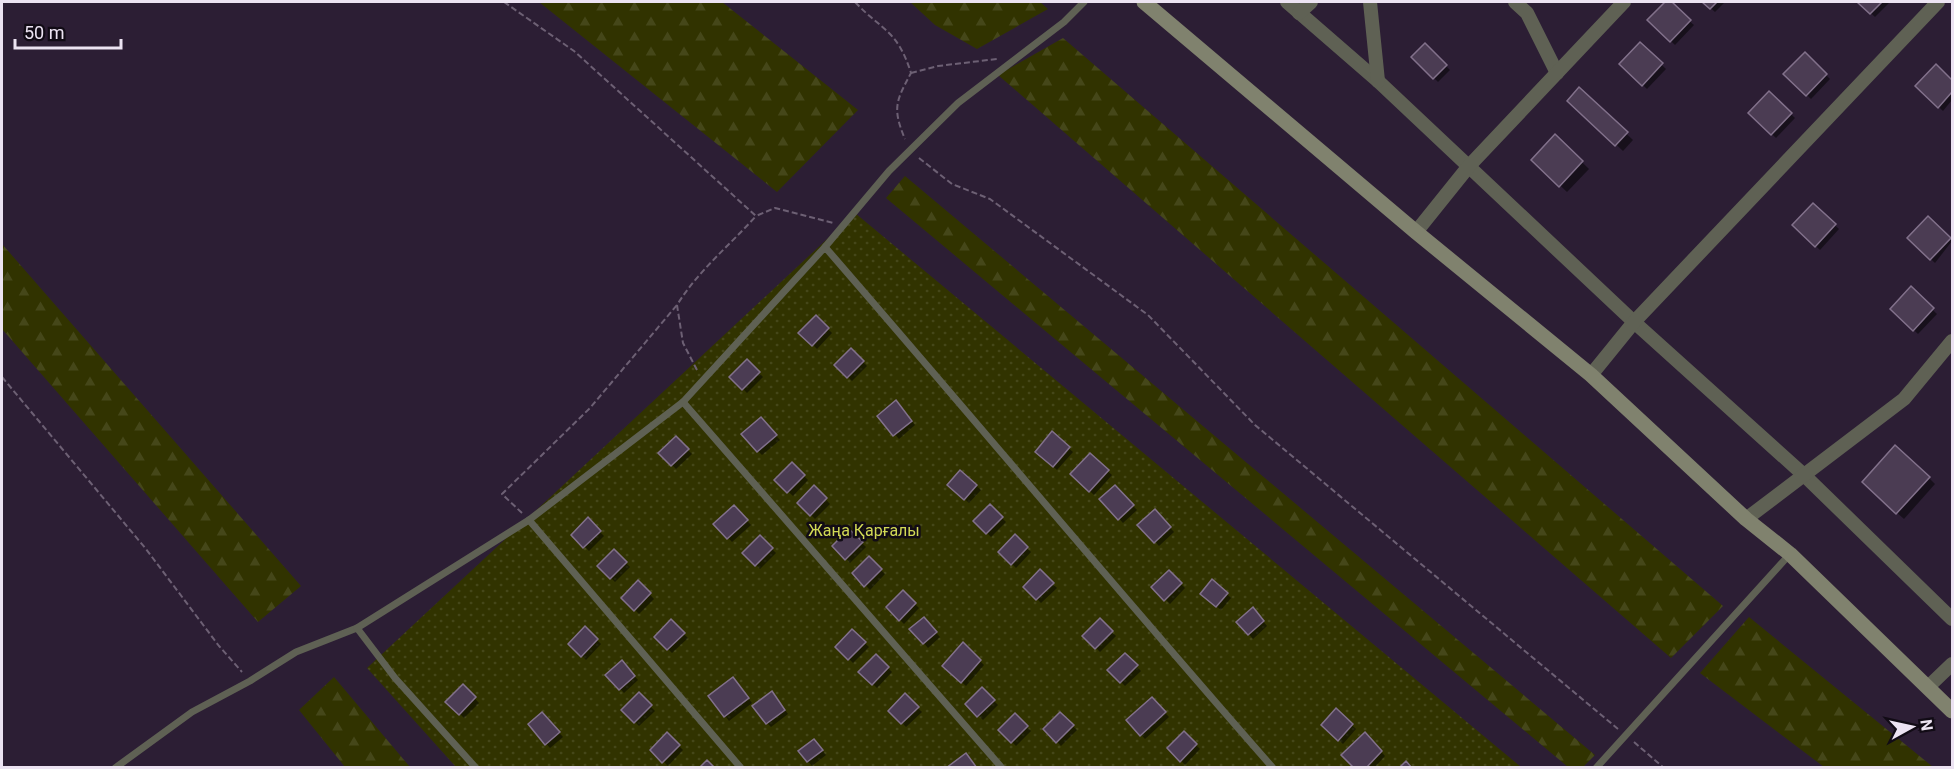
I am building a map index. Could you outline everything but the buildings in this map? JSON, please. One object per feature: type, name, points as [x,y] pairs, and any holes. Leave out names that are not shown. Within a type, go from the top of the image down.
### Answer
[{"type":"main road","points":[[1144,2],[1416,232],[1591,375],[1746,519],[1790,554],[1953,711]]},
{"type":"street","points":[[1287,2],[1378,81],[1634,322],[1805,476],[1953,620]]},
{"type":"street","points":[[1299,14],[1311,2]]},
{"type":"street","points":[[1370,2],[1378,81]]},
{"type":"street","points":[[1515,2],[1527,13],[1557,73]]},
{"type":"street","points":[[1416,232],[1469,166],[1624,2]]},
{"type":"street","points":[[1591,375],[1634,322],[1938,2]]},
{"type":"street","points":[[1746,519],[1904,399],[1953,341]]},
{"type":"street","points":[[1928,687],[1953,664]]},
{"type":"lane","points":[[115,768],[192,712],[250,681],[296,652],[357,628],[529,520],[683,402],[825,247],[889,171],[958,104],[1014,58],[1064,22],[1084,2]]},
{"type":"lane","points":[[825,247],[1054,513],[1112,585],[1273,768]]},
{"type":"lane","points":[[683,402],[1002,768]]},
{"type":"lane","points":[[529,520],[741,768]]},
{"type":"lane","points":[[1596,768],[1790,554]]},
{"type":"lane","points":[[357,628],[395,678],[476,768]]},
{"type":"path","points":[[504,2],[574,51],[756,216]]},
{"type":"path","points":[[855,2],[894,36],[911,72]]},
{"type":"path","points":[[911,72],[938,66],[1014,58]]},
{"type":"path","points":[[911,72],[896,101],[897,119],[911,152],[952,184],[990,199],[1148,315],[1255,425],[1664,768]]},
{"type":"path","points":[[529,520],[502,494],[590,408],[677,305],[693,280],[729,246],[756,216],[775,208],[823,219],[841,227]]},
{"type":"path","points":[[677,305],[683,343],[702,379]]},
{"type":"path","points":[[2,377],[146,549],[219,646],[250,681]]},
{"type":"green space","points":[[539,2],[722,2],[858,110],[777,192]]},
{"type":"green space","points":[[910,2],[1040,2],[1048,9],[977,49],[935,25]]},
{"type":"green space","points":[[1063,38],[1723,606],[1671,658],[998,75]]},
{"type":"green space","points":[[905,176],[1595,755],[1583,767],[1568,767],[886,198]]},
{"type":"green space","name":"Жаңа Қарғалы","points":[[855,213],[1521,767],[456,767],[367,668]]},
{"type":"green space","points":[[2,244],[301,586],[258,622],[2,329]]},
{"type":"green space","points":[[1749,617],[1933,767],[1824,767],[1700,673]]},
{"type":"green space","points":[[334,677],[410,767],[345,767],[299,710]]}]
